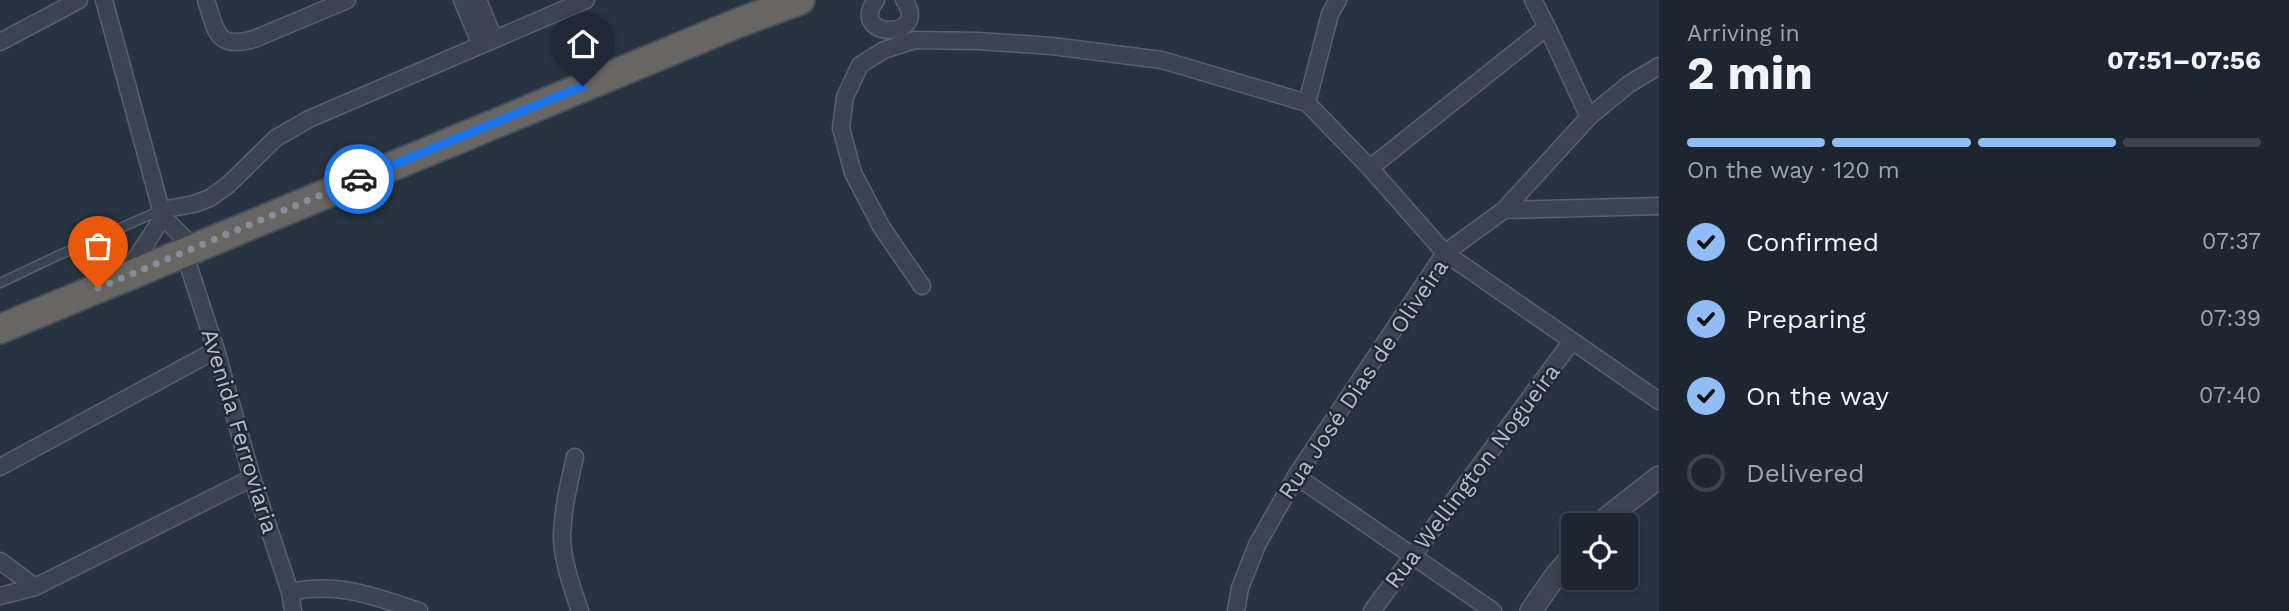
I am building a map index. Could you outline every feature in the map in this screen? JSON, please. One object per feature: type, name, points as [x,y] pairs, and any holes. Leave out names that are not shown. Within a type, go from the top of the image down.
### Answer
[{"type":"highway","points":[[0,329],[738,23],[800,0]]},
{"type":"street","points":[[0,42],[79,0]]},
{"type":"street","points":[[104,0],[162,213],[189,250]]},
{"type":"street","points":[[206,0],[215,30],[229,43],[239,44],[347,0]]},
{"type":"street","points":[[462,0],[488,42]]},
{"type":"street","points":[[478,0],[488,42]]},
{"type":"street","points":[[122,278],[162,213],[210,198],[228,185],[276,138],[309,119],[586,0]]},
{"type":"street","points":[[876,27],[895,31],[905,24],[909,11],[904,0]]},
{"type":"street","points":[[1307,103],[1330,14],[1338,0]]},
{"type":"street","points":[[1533,0],[1589,117]]},
{"type":"street","points":[[871,3],[871,16],[884,50]]},
{"type":"street","points":[[908,18],[915,40]]},
{"type":"street","points":[[1370,168],[1547,27]]},
{"type":"street","points":[[922,286],[882,228],[853,173],[841,128],[845,97],[860,65],[884,50],[915,40],[1052,46],[1162,60],[1307,103],[1370,168],[1445,253],[1659,401]]},
{"type":"street","name":"Rua José Dias de Oliveira","points":[[1236,611],[1240,588],[1257,545],[1296,476],[1445,253],[1504,209],[1589,117],[1629,84],[1659,66]]},
{"type":"street","points":[[1504,209],[1659,206]]},
{"type":"street","name":"Avenida Ferroviaria","points":[[189,250],[252,478],[290,592],[293,611]]},
{"type":"street","name":"Rua Wellington Nogueira","points":[[1372,611],[1572,341]]},
{"type":"street","points":[[0,467],[216,350]]},
{"type":"street","points":[[575,457],[566,497],[562,537],[567,572],[580,611]]},
{"type":"street","points":[[1296,476],[1493,611]]},
{"type":"street","points":[[1613,513],[1659,477]]},
{"type":"street","points":[[0,596],[35,587],[252,478]]},
{"type":"street","points":[[0,561],[35,587]]},
{"type":"street","points":[[1531,611],[1561,569]]},
{"type":"street","points":[[290,592],[324,587],[345,589],[419,611]]},
{"type":"lane","points":[[0,283],[57,256],[162,213]]},
{"type":"way so far","points":[[98,288],[359,179]]},
{"type":"route","points":[[359,179],[583,86]]}]
